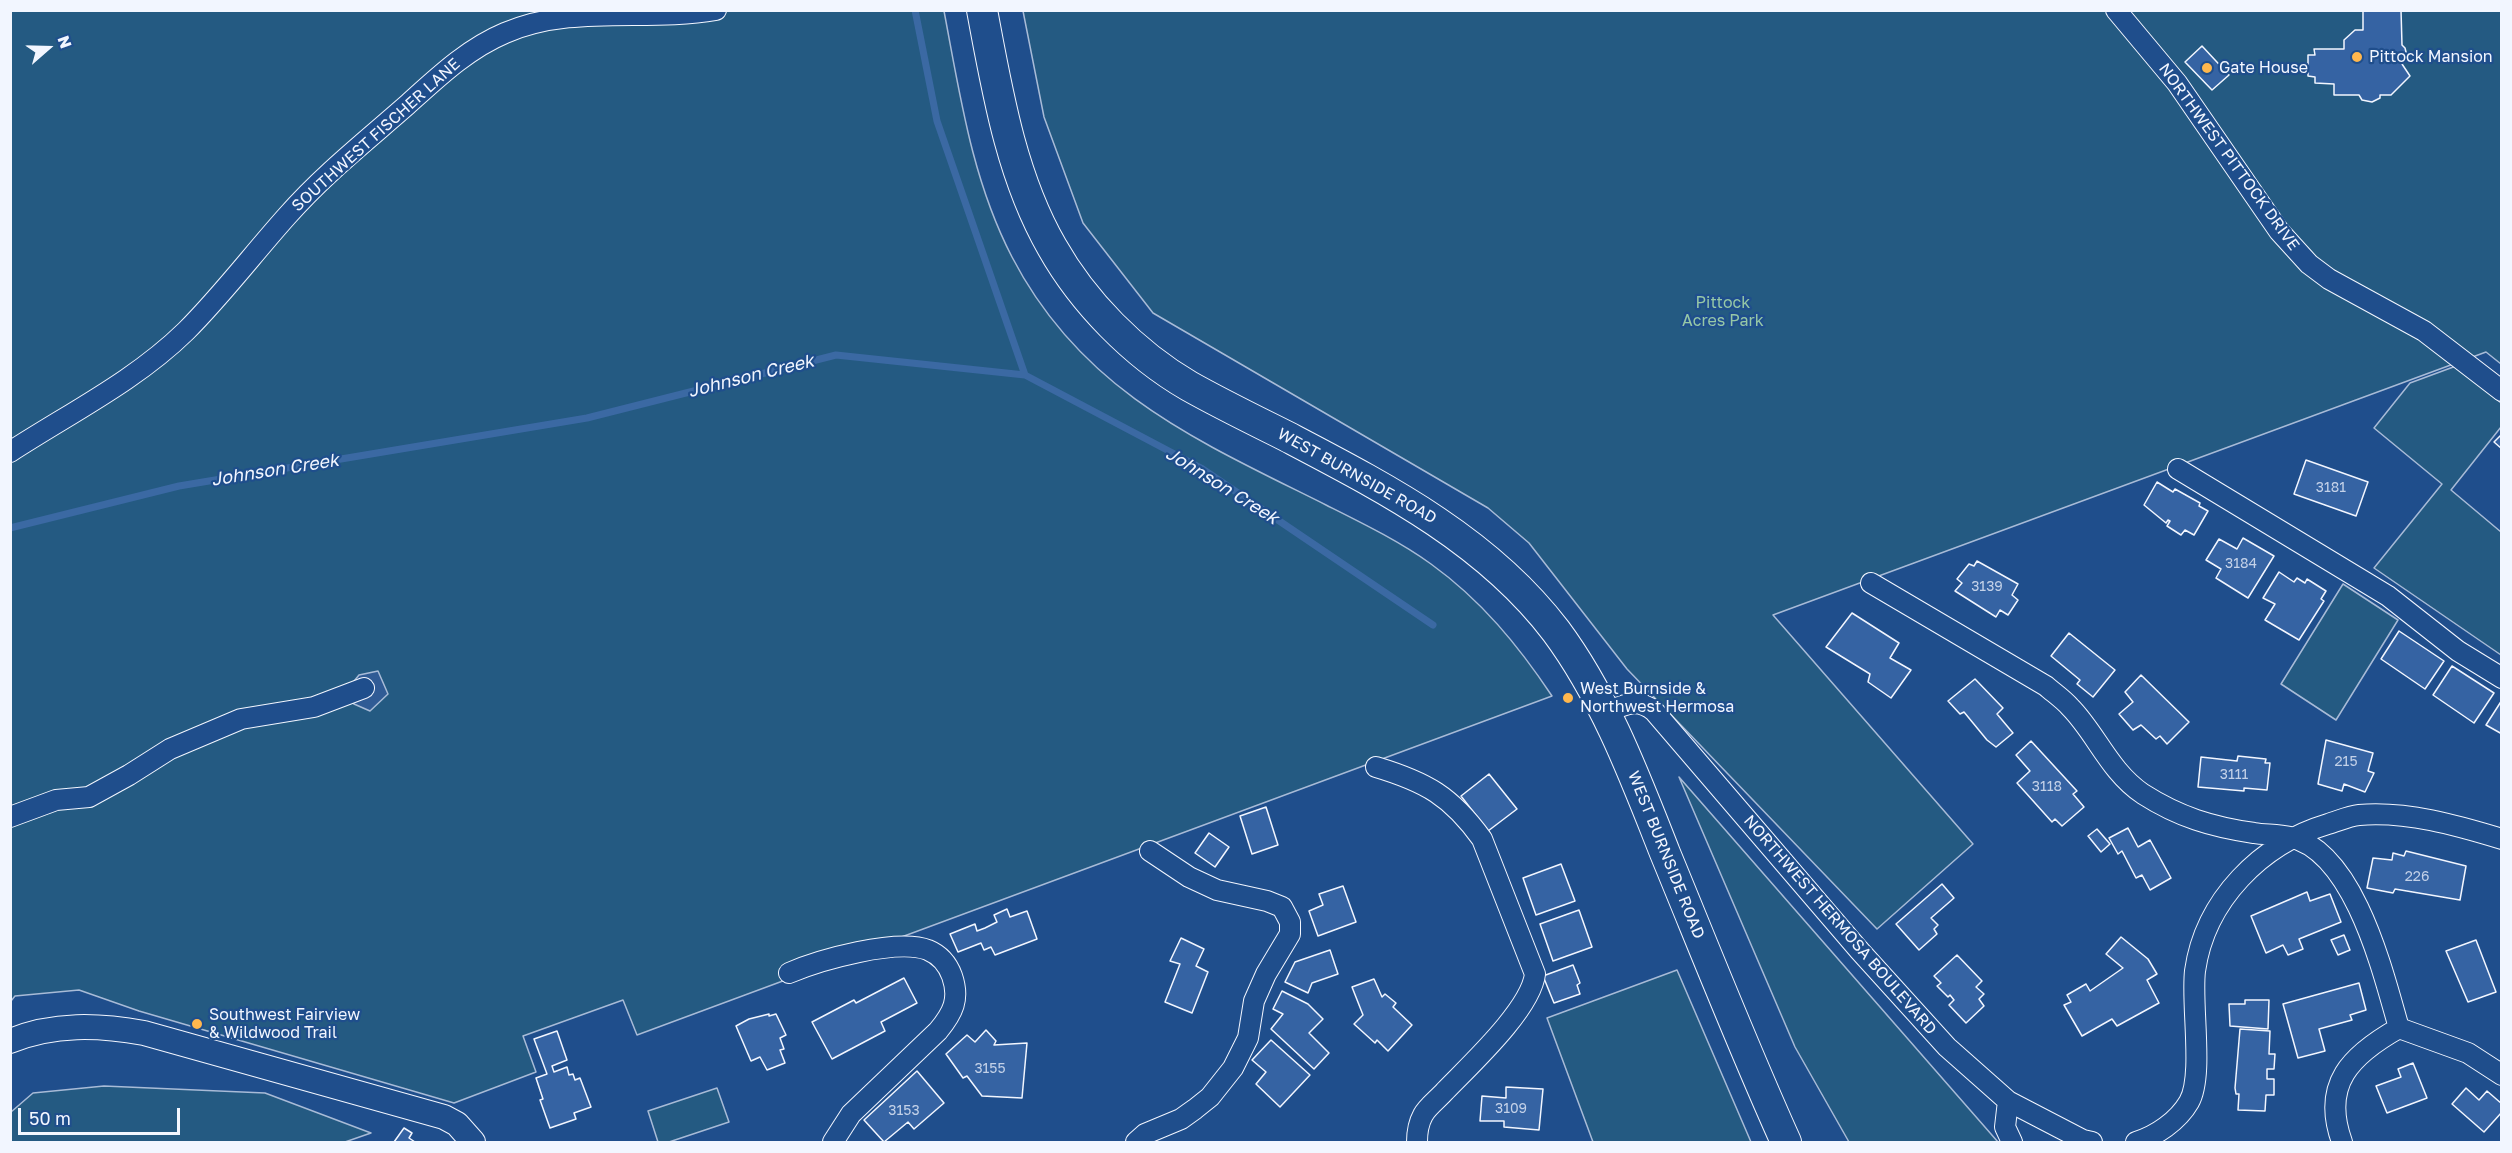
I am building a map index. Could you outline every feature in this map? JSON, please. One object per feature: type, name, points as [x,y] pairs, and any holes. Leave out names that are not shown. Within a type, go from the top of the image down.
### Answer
[{"type":"main road","name":"WEST BURNSIDE ROAD","points":[[982,10],[1011,147],[1027,194],[1052,247],[1093,304],[1139,350],[1186,385],[1380,486],[1447,527],[1503,574],[1556,631],[1605,713],[1637,783],[1758,1081],[1786,1143]]},
{"type":"street","name":"SOUTHWEST FISCHER LANE","points":[[10,452],[118,385],[160,354],[214,302],[288,215],[328,174],[475,47],[507,32],[558,19],[608,14],[716,10]]},
{"type":"street","name":"NORTHWEST PITTOCK DRIVE","points":[[2116,10],[2177,83],[2274,223],[2309,264],[2329,279],[2424,331],[2502,391]]},
{"type":"street","points":[[2178,469],[2388,596],[2458,651],[2502,678]]},
{"type":"street","points":[[1871,583],[2046,686],[2071,708],[2108,760],[2140,792],[2194,821],[2254,833],[2291,837],[2305,843],[2321,856],[2336,871],[2353,897],[2377,953],[2399,1028]]},
{"type":"street","points":[[10,818],[56,800],[89,797],[170,749],[241,719],[314,707],[364,688]]},
{"type":"street","name":"NORTHWEST HERMOSA BOULEVARD","points":[[1605,713],[1634,702],[1641,702],[1654,711],[1909,1007],[1947,1047],[2008,1101],[2092,1143]]},
{"type":"street","points":[[1376,766],[1413,778],[1451,801],[1469,820],[1482,839],[1535,974],[1534,987],[1526,1001],[1482,1052],[1423,1114],[1417,1132],[1418,1143]]},
{"type":"street","points":[[2136,1143],[2149,1138],[2168,1125],[2190,1101],[2195,1074],[2193,997],[2195,969],[2203,940],[2223,899],[2251,866],[2291,837],[2357,815],[2396,815],[2433,821],[2502,839]]},
{"type":"street","points":[[1136,1143],[1145,1134],[1181,1119],[1195,1109],[1210,1096],[1233,1068],[1248,1038],[1254,1001],[1266,974],[1290,934],[1290,922],[1282,908],[1267,901],[1218,890],[1189,877],[1149,851]]},
{"type":"street","points":[[789,973],[808,964],[880,948],[920,948],[935,953],[945,962],[956,990],[956,1004],[951,1016],[850,1114],[833,1143]]},
{"type":"street","points":[[10,1041],[24,1035],[58,1028],[96,1026],[144,1033],[444,1117],[457,1124],[473,1143]]},
{"type":"street","points":[[2399,1028],[2468,1053],[2502,1075]]},
{"type":"street","points":[[2342,1143],[2335,1100],[2340,1081],[2360,1054],[2399,1028]]},
{"type":"street","points":[[2008,1101],[2005,1127],[2012,1143]]},
{"type":"green space","points":[[11,11],[944,11],[969,137],[998,228],[1040,304],[1073,344],[1108,378],[1147,408],[1189,434],[1380,533],[1431,564],[1498,624],[1552,696],[637,1035],[623,1000],[523,1036],[536,1072],[454,1103],[139,1011],[79,990],[15,996],[11,1001]]},
{"type":"green space","name":"Pittock Acres Park","points":[[1023,11],[2501,11],[2501,364],[2486,352],[1773,615],[1973,844],[1877,929],[1627,669],[1529,543],[1488,508],[1153,313],[1083,223],[1044,117]]},
{"type":"green space","points":[[2456,366],[2501,403],[2501,427],[2451,490],[2501,532],[2501,655],[2374,568],[2442,484],[2374,428],[2410,383]]},
{"type":"green space","points":[[2343,584],[2398,620],[2336,720],[2281,684]]},
{"type":"green space","points":[[1679,777],[1998,1142],[1849,1142],[1795,1047]]},
{"type":"green space","points":[[1677,970],[1751,1142],[1593,1142],[1547,1018]]},
{"type":"green space","points":[[104,1086],[265,1093],[371,1133],[345,1142],[11,1142],[11,1112],[33,1093]]},
{"type":"green space","points":[[717,1088],[729,1122],[669,1142],[658,1142],[648,1111]]},
{"type":"shaded area","points":[[378,671],[388,694],[370,711],[354,704],[346,691],[359,675]]},
{"type":"building","name":"Pittock Mansion","points":[[2363,10],[2401,10],[2402,45],[2407,56],[2402,64],[2410,76],[2391,95],[2380,95],[2380,98],[2372,102],[2362,100],[2359,95],[2334,95],[2334,84],[2315,83],[2315,77],[2308,76],[2308,55],[2315,55],[2314,49],[2344,49],[2344,40],[2355,30],[2363,30]]},
{"type":"building","name":"Gate House","points":[[2202,46],[2229,75],[2212,90],[2185,62]]},
{"type":"building","points":[[2502,434],[2502,449],[2494,442]]},
{"type":"building","points":[[2306,460],[2368,482],[2356,516],[2294,494]]},
{"type":"building","points":[[2157,482],[2173,492],[2175,489],[2200,503],[2199,506],[2208,511],[2194,535],[2185,530],[2181,535],[2167,526],[2170,521],[2166,523],[2144,505]]},
{"type":"building","points":[[2243,538],[2274,556],[2248,598],[2216,578],[2221,569],[2206,560],[2219,539],[2237,549]]},
{"type":"building","points":[[1977,561],[2018,584],[2012,595],[2018,600],[2008,615],[2000,610],[1996,617],[1955,591],[1962,583],[1957,579],[1969,564],[1974,566]]},
{"type":"building","points":[[2279,572],[2294,582],[2297,578],[2305,583],[2307,579],[2326,591],[2321,599],[2324,601],[2299,640],[2265,620],[2275,604],[2263,598]]},
{"type":"building","points":[[1852,613],[1899,643],[1890,658],[1911,670],[1891,698],[1868,682],[1870,674],[1826,647]]},
{"type":"building","points":[[2399,631],[2444,661],[2425,689],[2381,659]]},
{"type":"building","points":[[2069,633],[2115,670],[2093,697],[2077,684],[2080,680],[2051,656]]},
{"type":"building","points":[[2452,666],[2494,693],[2474,723],[2433,695]]},
{"type":"building","points":[[2141,675],[2189,722],[2167,744],[2160,736],[2156,739],[2141,725],[2133,730],[2119,714],[2133,702],[2125,692]]},
{"type":"building","points":[[1975,679],[2003,708],[1997,714],[2013,733],[1996,747],[1987,740],[1964,712],[1960,714],[1948,701]]},
{"type":"building","points":[[2502,700],[2502,734],[2486,725]]},
{"type":"building","points":[[2326,740],[2373,753],[2368,771],[2374,773],[2365,792],[2344,784],[2342,791],[2318,784]]},
{"type":"building","points":[[2031,741],[2077,791],[2073,794],[2084,807],[2062,826],[2055,819],[2052,822],[2017,783],[2030,771],[2016,755]]},
{"type":"building","points":[[2238,756],[2266,759],[2265,763],[2270,763],[2267,790],[2244,788],[2244,791],[2198,787],[2201,757],[2237,761]]},
{"type":"building","points":[[1489,774],[1517,809],[1488,831],[1461,796]]},
{"type":"building","points":[[1266,807],[1278,845],[1252,854],[1240,816]]},
{"type":"building","points":[[2128,828],[2138,847],[2150,840],[2171,878],[2150,890],[2142,875],[2136,878],[2122,851],[2118,854],[2109,838]]},
{"type":"building","points":[[2097,829],[2110,844],[2101,852],[2088,836]]},
{"type":"building","points":[[1209,833],[1229,847],[1215,867],[1195,853]]},
{"type":"building","points":[[2406,851],[2466,866],[2460,900],[2395,889],[2393,893],[2367,888],[2373,858],[2392,860],[2393,853],[2404,856]]},
{"type":"building","points":[[1561,864],[1575,901],[1536,915],[1523,878]]},
{"type":"building","points":[[1942,884],[1954,898],[1931,918],[1938,925],[1934,929],[1937,934],[1919,950],[1896,924]]},
{"type":"building","points":[[1343,886],[1356,922],[1318,936],[1309,911],[1323,905],[1319,894]]},
{"type":"building","points":[[2307,892],[2310,901],[2330,894],[2341,922],[2299,939],[2303,949],[2288,955],[2283,945],[2266,953],[2251,916]]},
{"type":"building","points":[[1007,909],[1010,917],[1027,911],[1037,939],[995,955],[991,947],[984,950],[981,943],[958,952],[950,934],[975,924],[977,931],[985,928],[997,922],[994,915]]},
{"type":"building","points":[[1579,910],[1592,947],[1553,961],[1540,924]]},
{"type":"building","points":[[2344,935],[2350,950],[2338,955],[2331,940]]},
{"type":"building","points":[[2121,937],[2148,959],[2157,974],[2147,980],[2159,1003],[2117,1026],[2112,1019],[2082,1036],[2064,1005],[2071,1002],[2067,995],[2086,984],[2090,991],[2123,968],[2106,954]]},
{"type":"building","points":[[1181,938],[1204,949],[1196,966],[1208,972],[1192,1013],[1165,1002],[1180,964],[1170,961]]},
{"type":"building","points":[[2476,940],[2496,992],[2468,1002],[2446,951]]},
{"type":"building","points":[[1330,950],[1338,974],[1312,983],[1308,993],[1285,982],[1295,962]]},
{"type":"building","points":[[1957,955],[1982,981],[1976,987],[1984,994],[1979,999],[1984,1006],[1966,1023],[1949,1005],[1954,1000],[1937,986],[1941,983],[1934,976]]},
{"type":"building","points":[[1573,965],[1580,983],[1577,985],[1580,994],[1554,1003],[1543,976]]},
{"type":"building","points":[[904,978],[917,1003],[881,1022],[885,1031],[832,1059],[812,1022],[854,1000],[856,1003]]},
{"type":"building","points":[[1374,979],[1382,997],[1385,994],[1396,1003],[1393,1007],[1412,1025],[1388,1051],[1377,1040],[1375,1043],[1354,1024],[1363,1015],[1352,987]]},
{"type":"building","points":[[2359,983],[2366,1010],[2350,1015],[2352,1020],[2319,1029],[2325,1051],[2298,1058],[2283,1004]]},
{"type":"building","points":[[1282,991],[1308,1004],[1323,1019],[1309,1033],[1329,1053],[1314,1069],[1271,1029],[1283,1014],[1273,1009]]},
{"type":"building","points":[[2245,1000],[2269,1000],[2268,1029],[2230,1026],[2229,1004],[2245,1004]]},
{"type":"building","points":[[769,1014],[769,1016],[776,1014],[786,1035],[780,1038],[784,1049],[780,1050],[785,1063],[767,1070],[760,1057],[751,1061],[736,1026],[749,1019]]},
{"type":"building","points":[[2240,1029],[2270,1031],[2269,1054],[2275,1054],[2274,1069],[2267,1069],[2267,1079],[2274,1079],[2274,1095],[2266,1095],[2265,1111],[2238,1110],[2239,1094],[2236,1094],[2235,1088]]},
{"type":"building","points":[[986,1030],[996,1041],[994,1045],[1027,1043],[1022,1098],[982,1096],[967,1076],[963,1078],[946,1054],[967,1035],[975,1042]]},
{"type":"building","points":[[557,1031],[567,1060],[552,1066],[554,1072],[567,1067],[569,1075],[573,1074],[575,1080],[580,1078],[591,1107],[574,1113],[576,1119],[550,1128],[540,1100],[543,1099],[536,1078],[547,1074],[534,1039]]},
{"type":"building","points":[[1271,1040],[1310,1075],[1280,1107],[1256,1084],[1266,1072],[1252,1060]]},
{"type":"building","points":[[2413,1063],[2427,1098],[2387,1113],[2376,1086],[2401,1077],[2398,1069]]},
{"type":"building","points":[[917,1071],[944,1103],[914,1129],[908,1122],[884,1142],[864,1120]]},
{"type":"building","points":[[1506,1087],[1543,1089],[1539,1130],[1504,1127],[1504,1121],[1480,1121],[1482,1096],[1506,1098]]},
{"type":"building","points":[[2466,1088],[2479,1100],[2487,1091],[2502,1104],[2502,1112],[2484,1132],[2452,1104]]},
{"type":"building","points":[[404,1128],[412,1133],[409,1138],[415,1142],[394,1142]]},
{"type":"waterway","points":[[915,10],[937,121],[1025,375]]},
{"type":"waterway","name":"Johnson Creek","points":[[10,528],[179,486],[587,418],[836,355],[1025,375],[1201,468],[1433,625]]},
{"type":"place","name":"Pittock Mansion","points":[[2357,57]]},
{"type":"place","name":"Gate House","points":[[2207,68]]},
{"type":"place","name":"West Burnside & Northwest Hermosa","points":[[1568,698]]},
{"type":"place","name":"Southwest Fairview & Wildwood Trail","points":[[197,1024]]}]
